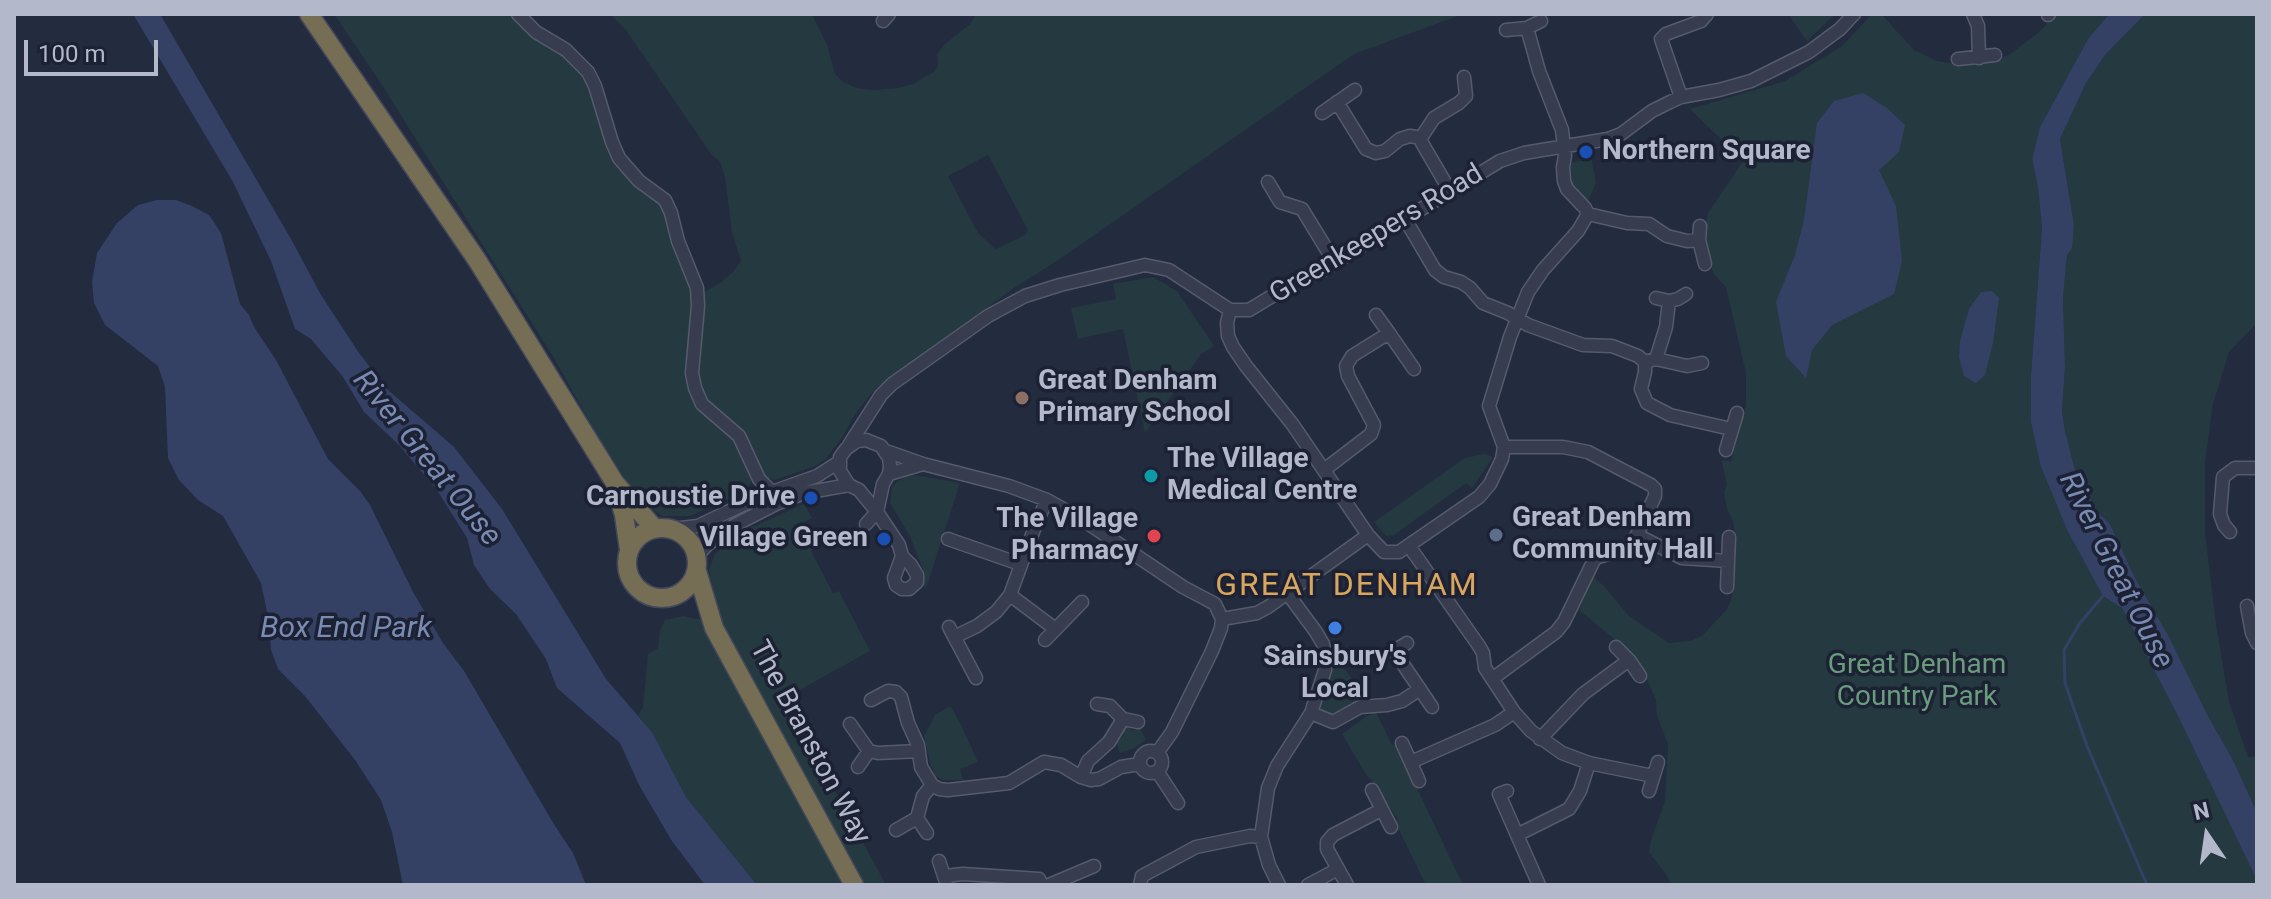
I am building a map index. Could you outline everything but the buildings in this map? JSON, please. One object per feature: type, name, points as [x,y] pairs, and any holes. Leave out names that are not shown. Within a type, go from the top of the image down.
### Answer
[{"type":"highway","points":[[309,14],[477,260],[615,483],[664,529],[688,539],[697,564],[692,583],[683,592],[660,599],[639,591],[632,582],[628,572],[629,550],[624,515],[615,483]]},
{"type":"highway","points":[[629,550],[644,533],[664,529]]},
{"type":"highway","name":"The Branston Way","points":[[697,564],[714,628],[854,885]]},
{"type":"highway","name":"The Branston Way","points":[[671,598],[689,604],[714,628]]},
{"type":"street","points":[[518,14],[536,32],[566,50],[588,72],[619,158],[639,181],[665,200],[697,288],[692,373],[695,388],[702,404],[739,436],[759,479],[772,492]]},
{"type":"street","points":[[1681,97],[1661,39],[1666,34],[1701,21],[1707,14]]},
{"type":"street","name":"Greenkeepers Road","points":[[1230,310],[1249,310],[1335,263],[1380,231],[1493,165],[1524,153],[1599,142],[1621,134],[1652,111],[1681,97],[1734,86],[1778,69],[1823,43],[1854,14]]},
{"type":"street","points":[[1973,14],[1978,26],[1979,58]]},
{"type":"street","points":[[1506,30],[1527,28],[1541,21]]},
{"type":"street","points":[[1527,28],[1539,71],[1562,130],[1564,181],[1588,214]]},
{"type":"street","points":[[1958,59],[1995,55]]},
{"type":"street","points":[[1450,191],[1421,138],[1434,118],[1466,96],[1464,77]]},
{"type":"street","points":[[1322,113],[1355,90]]},
{"type":"street","points":[[1337,102],[1366,149],[1376,153],[1385,151],[1400,139],[1410,136],[1421,138]]},
{"type":"street","points":[[1268,182],[1280,202],[1302,209],[1335,263]]},
{"type":"street","points":[[1588,214],[1627,223],[1649,224],[1667,236],[1687,241],[1699,240]]},
{"type":"street","points":[[902,556],[894,578],[896,585],[910,595],[917,575],[902,556],[899,545],[877,512],[840,471],[839,462],[843,453],[881,395],[988,316],[1025,296],[1145,265],[1169,270],[1230,310],[1228,336],[1233,347],[1368,535],[1384,552],[1399,552],[1479,497],[1499,469],[1504,447],[1491,415],[1490,399],[1517,319],[1528,292],[1578,231],[1588,214]]},
{"type":"street","points":[[1405,219],[1439,274],[1461,282],[1483,303],[1583,345],[1602,340],[1650,360],[1678,365],[1702,363]]},
{"type":"street","points":[[1700,226],[1699,240],[1705,264]]},
{"type":"street","points":[[1686,294],[1678,299],[1662,299],[1666,327],[1645,372],[1641,389],[1647,403],[1670,415],[1731,429]]},
{"type":"street","points":[[1376,315],[1414,369]]},
{"type":"street","points":[[1324,470],[1371,434],[1374,425],[1348,376],[1346,366],[1352,356],[1389,333]]},
{"type":"street","points":[[872,410],[875,442]]},
{"type":"street","points":[[1726,450],[1737,413]]},
{"type":"street","points":[[849,445],[866,440],[875,442],[886,451],[923,464],[1009,486],[1047,500],[1215,604],[1222,619],[1221,628],[1172,732],[1157,753]]},
{"type":"street","points":[[1492,679],[1556,632],[1564,622],[1594,560],[1629,546],[1655,496],[1651,485],[1588,452],[1542,446],[1504,447]]},
{"type":"street","points":[[866,524],[877,512],[886,479],[889,458],[886,451]]},
{"type":"street","points":[[664,529],[698,526],[754,499],[817,476],[839,462]]},
{"type":"street","points":[[697,564],[708,544],[735,525],[776,504],[804,493],[875,489],[886,479],[923,464]]},
{"type":"street","points":[[2230,532],[2220,514],[2223,477],[2235,468],[2257,468]]},
{"type":"street","points":[[754,499],[759,479]]},
{"type":"street","points":[[976,678],[952,632],[977,626],[996,612],[1010,595],[1047,500]]},
{"type":"street","points":[[1222,619],[1257,613],[1368,535]]},
{"type":"street","points":[[1637,535],[1682,558],[1728,561]]},
{"type":"street","points":[[1727,587],[1729,537]]},
{"type":"street","points":[[948,539],[963,551],[1020,564]]},
{"type":"street","points":[[1409,546],[1479,646],[1485,668],[1514,712],[1540,739],[1562,753],[1589,763],[1653,776]]},
{"type":"street","points":[[1279,885],[1261,837],[1264,809],[1272,778],[1311,713],[1325,670],[1326,651],[1288,594]]},
{"type":"street","points":[[1010,595],[1054,628]]},
{"type":"street","points":[[1045,640],[1082,602]]},
{"type":"street","points":[[2246,613],[2257,643]]},
{"type":"street","points":[[1407,643],[1394,651],[1432,707]]},
{"type":"street","points":[[1616,647],[1640,676]]},
{"type":"street","points":[[1540,739],[1583,694],[1629,660]]},
{"type":"street","points":[[871,700],[886,686],[901,697],[916,739],[921,767],[932,785],[948,790],[1009,783],[1038,765],[1051,762],[1091,780],[1121,767],[1140,764]]},
{"type":"street","points":[[1311,713],[1333,722],[1360,707],[1402,701],[1420,689]]},
{"type":"street","points":[[1097,704],[1110,706],[1123,719],[1138,722]]},
{"type":"street","points":[[1411,762],[1495,725],[1514,712]]},
{"type":"street","points":[[1081,777],[1088,761],[1109,742],[1123,719]]},
{"type":"street","points":[[850,724],[869,751],[919,751]]},
{"type":"street","points":[[1402,743],[1419,781]]},
{"type":"street","points":[[858,767],[869,751]]},
{"type":"street","points":[[1140,764],[1143,754],[1150,751],[1157,753],[1162,762],[1157,771]]},
{"type":"street","points":[[1649,791],[1658,762]]},
{"type":"street","points":[[1517,835],[1569,809],[1576,800],[1589,763]]},
{"type":"street","points":[[1140,764],[1147,772],[1157,771]]},
{"type":"street","points":[[1157,771],[1178,803]]},
{"type":"street","points":[[896,830],[917,818],[923,796],[932,785]]},
{"type":"street","points":[[1372,790],[1391,827]]},
{"type":"street","points":[[1507,791],[1499,794],[1539,885]]},
{"type":"street","points":[[1347,885],[1327,849],[1327,842],[1333,835],[1381,810]]},
{"type":"street","points":[[917,818],[927,833]]},
{"type":"street","points":[[1140,885],[1142,876],[1196,847],[1250,836],[1261,837]]},
{"type":"street","points":[[939,861],[946,881],[963,874],[1039,879],[1042,885]]},
{"type":"street","points":[[1049,885],[1094,866]]},
{"type":"street","points":[[1308,885],[1338,869]]},
{"type":"green space","points":[[334,14],[524,14],[578,55],[619,150],[640,177],[664,194],[701,294],[720,283],[741,261],[732,232],[725,177],[720,162],[711,154],[626,30],[610,14],[812,14],[827,45],[835,74],[843,82],[857,88],[874,90],[913,84],[935,71],[937,54],[970,24],[976,14],[1463,14],[1354,54],[1014,288],[876,388],[826,459],[775,480],[763,477],[752,480],[746,491],[690,516],[662,516],[640,500],[602,444],[554,358]],"holes":[[[988,155],[1028,230],[1025,235],[996,249],[978,233],[948,176]]]},
{"type":"green space","points":[[1788,14],[1835,14],[1807,41]]},
{"type":"green space","name":"Great Denham Country Park","points":[[1872,14],[1881,14],[1914,50],[1937,61],[1962,65],[1988,62],[2009,55],[2057,14],[2109,14],[2088,39],[2040,127],[2032,159],[2042,228],[2031,375],[2041,467],[2067,530],[2103,596],[2122,608],[2178,716],[2253,869],[2257,885],[1671,885],[1649,852],[1665,801],[1668,744],[1657,716],[1656,700],[1630,652],[1579,610],[1593,577],[1629,616],[1669,643],[1690,641],[1702,636],[1727,609],[1732,597],[1735,535],[1724,493],[1727,485],[1722,461],[1731,461],[1746,406],[1746,373],[1726,287],[1714,274],[1704,235],[1708,213],[1743,161],[1690,109],[1785,81],[1842,46]]},
{"type":"green space","points":[[2145,14],[2257,14],[2257,323],[2229,352],[2213,404],[2205,462],[2205,533],[2229,702],[2248,757],[2257,757],[2257,815],[2233,760],[2134,576],[2110,524],[2099,513],[2076,474],[2062,411],[2065,367],[2063,298],[2067,255],[2074,225],[2060,139],[2086,83],[2105,55]]},
{"type":"green space","points":[[1591,158],[1596,182],[1588,202],[1575,192],[1568,180],[1567,164]]},
{"type":"green space","points":[[1153,277],[1177,291],[1214,346],[1201,354],[1145,433],[1123,329],[1078,339],[1071,308],[1116,299],[1113,284]]},
{"type":"green space","points":[[1484,454],[1493,457],[1472,488],[1466,483],[1394,535],[1386,536],[1374,522],[1465,458]]},
{"type":"green space","points":[[915,475],[960,483],[926,589],[924,572],[910,536],[890,503],[892,487],[905,477]]},
{"type":"green space","points":[[804,504],[812,518],[803,523],[816,548],[811,551],[833,593],[839,591],[870,651],[785,698],[886,885],[864,885],[768,705],[730,642],[710,596],[714,594],[709,570],[715,554],[748,529]]},
{"type":"green space","points":[[683,616],[701,620],[718,644],[848,885],[757,885],[686,797],[652,732],[638,715],[643,707],[648,654],[658,648],[660,630],[665,620]]},
{"type":"green space","points":[[1333,651],[1357,687],[1357,701],[1352,704],[1353,707],[1336,717],[1320,710],[1331,675]]},
{"type":"green space","points":[[948,707],[952,708],[978,762],[960,769],[963,780],[942,780],[935,775],[924,736],[935,715]]},
{"type":"green space","points":[[1376,712],[1392,745],[1398,743],[1397,750],[1411,781],[1463,885],[1426,885],[1398,828],[1397,818],[1342,734]]},
{"type":"green space","points":[[1128,726],[1132,731],[1139,727],[1146,740],[1120,753],[1115,741],[1123,736],[1121,731]]},
{"type":"water","name":"River Great Ouse","points":[[133,14],[160,14],[321,295],[359,353],[388,390],[454,447],[502,509],[606,679],[652,732],[686,797],[757,885],[705,885],[672,841],[639,785],[620,743],[557,688],[546,659],[516,614],[490,589],[474,565],[467,538],[437,490],[399,445],[364,412],[343,377],[311,339],[295,329],[271,261],[233,182]]},
{"type":"water","name":"River Great Ouse","points":[[2109,14],[2145,14],[2105,55],[2086,83],[2060,139],[2074,225],[2072,248],[2067,255],[2063,298],[2065,367],[2062,411],[2065,431],[2076,474],[2099,513],[2110,524],[2134,576],[2233,760],[2257,813],[2257,880],[2122,608],[2103,596],[2067,530],[2041,467],[2031,422],[2031,375],[2042,228],[2032,159],[2040,127],[2088,39]]},
{"type":"water","points":[[1863,93],[1887,108],[1905,125],[1899,152],[1879,170],[1896,206],[1902,261],[1894,294],[1832,325],[1812,350],[1806,378],[1786,356],[1776,302],[1795,255],[1804,220],[1817,123],[1834,101]]},
{"type":"water","name":"Box End Park","points":[[157,200],[176,200],[192,206],[209,215],[221,233],[240,304],[276,360],[328,459],[370,505],[413,592],[573,853],[586,885],[403,885],[392,832],[381,800],[355,760],[305,696],[278,669],[271,650],[261,583],[223,516],[198,500],[179,480],[168,458],[165,387],[158,366],[105,325],[94,303],[92,282],[97,253],[117,223],[138,205]]},
{"type":"water","points":[[1992,291],[1999,298],[1993,343],[1985,375],[1976,383],[1964,376],[1959,357],[1960,341],[1969,309],[1981,292]]},
{"type":"waterway","points":[[2103,596],[2080,623],[2064,650],[2065,683],[2087,746],[2147,885]]},
{"type":"place","name":"Northern Square","points":[[1586,152]]},
{"type":"place","name":"Great Denham Primary School","points":[[1022,398]]},
{"type":"place","name":"The Village Medical Centre","points":[[1151,476]]},
{"type":"place","name":"Carnoustie Drive","points":[[811,498]]},
{"type":"place","name":"Great Denham Community Hall","points":[[1496,535]]},
{"type":"place","name":"The Village Pharmacy","points":[[1154,536]]},
{"type":"place","name":"Village Green","points":[[884,539]]},
{"type":"place","name":"Sainsbury's Local","points":[[1335,628]]},
{"type":"district","name":"GREAT DENHAM","points":[[1347,587]]}]
